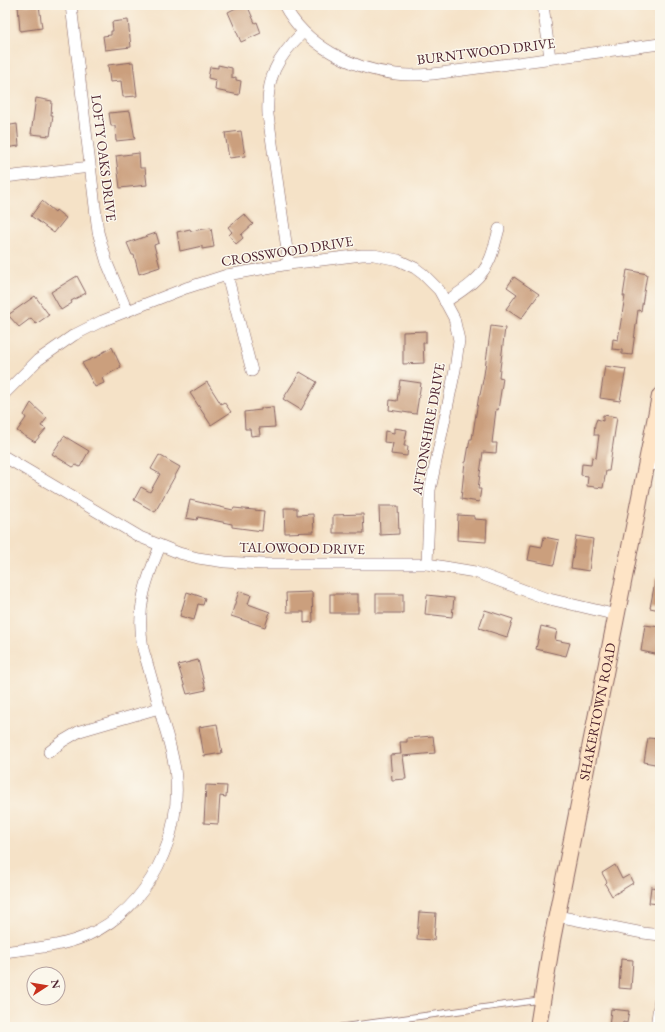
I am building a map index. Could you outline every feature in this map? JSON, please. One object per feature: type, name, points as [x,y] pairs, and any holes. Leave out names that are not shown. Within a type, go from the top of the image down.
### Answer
[{"type":"street","name":"LOFTY OAKS DRIVE","points":[[70,5],[96,218],[101,245],[117,289],[127,311]]},
{"type":"street","name":"BURNTWOOD DRIVE","points":[[284,5],[303,32],[324,48],[366,68],[412,76],[660,44]]},
{"type":"street","points":[[543,5],[550,58]]},
{"type":"street","points":[[289,264],[268,115],[268,98],[271,79],[278,62],[288,47],[303,32]]},
{"type":"street","points":[[5,178],[90,167]]},
{"type":"street","points":[[445,302],[467,287],[482,272],[490,259],[499,229]]},
{"type":"street","name":"CROSSWOOD DRIVE","points":[[5,393],[27,370],[62,343],[102,321],[186,288],[227,275],[289,264],[362,255],[388,257],[406,264],[423,274],[439,290],[445,302]]},
{"type":"street","points":[[227,275],[252,372]]},
{"type":"street","name":"AFTONSHIRE DRIVE","points":[[427,564],[430,490],[455,370],[459,340],[454,318],[445,302]]},
{"type":"street","name":"SHAKERTOWN ROAD","points":[[538,1027],[557,916],[617,616],[653,464],[660,396]]},
{"type":"street","name":"TALOWOOD DRIVE","points":[[5,458],[122,528],[160,546],[198,558],[225,562],[263,564],[427,564],[475,572],[545,598],[617,616]]},
{"type":"street","points":[[5,952],[62,944],[88,935],[106,925],[130,907],[148,884],[155,872],[170,832],[174,810],[175,769],[143,649],[140,612],[144,586],[160,546]]},
{"type":"street","points":[[48,752],[80,731],[159,708]]},
{"type":"street","points":[[557,916],[643,933],[660,934]]},
{"type":"street","points":[[656,1027],[660,998]]},
{"type":"lane","points":[[341,1027],[543,1000]]},
{"type":"building","points":[[18,5],[39,5],[42,28],[20,31]]},
{"type":"building","points":[[242,5],[247,5],[255,23],[257,22],[261,33],[241,42],[228,12]]},
{"type":"building","points":[[128,20],[131,47],[105,50],[103,36],[111,35],[111,31],[113,31],[112,22]]},
{"type":"building","points":[[133,62],[137,96],[123,97],[121,81],[110,82],[108,65]]},
{"type":"building","points":[[218,65],[232,68],[232,78],[236,77],[236,80],[241,81],[239,95],[215,90],[216,80],[208,78],[210,67],[218,68]]},
{"type":"building","points":[[36,98],[52,101],[51,115],[53,115],[50,136],[31,134]]},
{"type":"building","points":[[130,111],[135,139],[116,141],[115,126],[111,126],[109,113]]},
{"type":"building","points":[[17,124],[19,146],[5,148],[5,126]]},
{"type":"building","points":[[241,131],[245,156],[229,158],[225,133]]},
{"type":"building","points":[[139,153],[140,168],[145,168],[147,185],[120,188],[116,156]]},
{"type":"building","points":[[42,201],[55,212],[56,210],[66,218],[54,233],[31,216]]},
{"type":"building","points":[[244,214],[253,224],[241,235],[243,238],[236,244],[229,235],[232,232],[228,227]]},
{"type":"building","points":[[211,228],[214,247],[202,249],[202,246],[180,251],[177,232],[190,229],[191,231]]},
{"type":"building","points":[[156,233],[159,243],[154,245],[160,267],[139,274],[134,255],[132,255],[127,243]]},
{"type":"building","points":[[627,270],[647,274],[641,311],[638,310],[632,355],[622,354],[622,350],[612,349],[613,339],[618,340],[625,296],[623,296]]},
{"type":"building","points":[[77,276],[86,293],[71,301],[72,303],[61,310],[51,292]]},
{"type":"building","points":[[514,277],[539,294],[521,319],[506,309],[517,294],[507,287]]},
{"type":"building","points":[[35,296],[49,315],[36,324],[31,318],[19,327],[8,315]]},
{"type":"building","points":[[491,326],[505,328],[499,377],[503,378],[498,410],[496,409],[492,443],[497,443],[496,453],[483,452],[478,489],[481,489],[479,502],[461,499],[465,462],[470,439],[472,439],[479,395],[484,375]]},
{"type":"building","points":[[426,331],[426,343],[423,343],[424,363],[403,364],[403,332]]},
{"type":"building","points":[[112,347],[121,367],[102,378],[104,383],[95,387],[82,363],[101,355],[100,354]]},
{"type":"building","points":[[605,366],[626,369],[620,401],[600,398]]},
{"type":"building","points":[[300,372],[317,382],[301,410],[283,399]]},
{"type":"building","points":[[400,380],[421,383],[416,414],[389,410],[390,400],[397,401]]},
{"type":"building","points":[[207,382],[221,404],[224,402],[231,412],[211,425],[190,393]]},
{"type":"building","points":[[31,403],[47,418],[41,426],[46,429],[35,442],[17,431],[26,418],[24,415]]},
{"type":"building","points":[[273,407],[275,427],[259,428],[260,435],[251,436],[250,429],[245,429],[244,412]]},
{"type":"building","points":[[603,415],[617,417],[609,471],[606,471],[603,488],[587,486],[588,476],[581,475],[582,464],[591,465],[592,457],[596,458],[599,435],[594,435],[595,424],[597,419],[603,421]]},
{"type":"building","points":[[394,428],[407,430],[404,446],[408,446],[407,456],[391,454],[393,443],[384,442],[385,431],[394,433]]},
{"type":"building","points":[[64,436],[89,451],[80,467],[76,465],[73,467],[52,454]]},
{"type":"building","points":[[159,455],[180,467],[155,512],[134,500],[141,487],[150,492],[160,474],[151,469]]},
{"type":"building","points":[[190,500],[233,510],[234,508],[264,511],[262,531],[232,527],[232,524],[198,517],[197,520],[186,518]]},
{"type":"building","points":[[379,506],[398,506],[399,534],[380,535]]},
{"type":"building","points":[[284,508],[297,508],[297,515],[313,514],[314,532],[285,533]]},
{"type":"building","points":[[363,514],[364,533],[333,533],[333,515]]},
{"type":"building","points":[[458,515],[474,516],[474,519],[487,520],[486,542],[457,540]]},
{"type":"building","points":[[576,536],[593,539],[589,571],[571,568]]},
{"type":"building","points":[[544,537],[559,540],[554,565],[528,560],[531,545],[542,547]]},
{"type":"building","points":[[656,577],[660,578],[660,610],[650,608]]},
{"type":"building","points":[[239,591],[251,595],[248,604],[270,612],[265,627],[231,616]]},
{"type":"building","points":[[187,592],[205,598],[203,605],[198,604],[194,620],[180,616]]},
{"type":"building","points":[[312,592],[313,622],[304,623],[304,612],[287,612],[286,593]]},
{"type":"building","points":[[330,594],[358,594],[358,613],[330,613]]},
{"type":"building","points":[[376,594],[403,594],[403,613],[376,613]]},
{"type":"building","points":[[427,595],[454,598],[452,617],[425,614]]},
{"type":"building","points":[[485,610],[513,619],[507,637],[479,628]]},
{"type":"building","points":[[645,625],[660,627],[660,655],[641,651]]},
{"type":"building","points":[[541,626],[557,630],[555,640],[570,643],[566,656],[536,649]]},
{"type":"building","points":[[198,660],[206,690],[187,694],[178,665]]},
{"type":"building","points":[[217,724],[222,753],[204,756],[199,727]]},
{"type":"building","points":[[433,736],[435,753],[403,756],[406,779],[392,780],[390,755],[401,754],[400,742],[407,742],[407,738]]},
{"type":"building","points":[[648,738],[660,739],[660,765],[644,762]]},
{"type":"building","points":[[206,785],[227,786],[226,797],[220,796],[218,824],[204,823]]},
{"type":"building","points":[[615,865],[622,879],[629,875],[633,883],[612,896],[605,884],[607,882],[602,873]]},
{"type":"building","points":[[651,887],[660,888],[660,904],[649,903]]},
{"type":"building","points":[[419,912],[436,913],[434,940],[417,939]]},
{"type":"building","points":[[621,959],[633,960],[631,989],[619,988]]},
{"type":"building","points":[[611,1009],[629,1011],[627,1023],[623,1022],[622,1027],[609,1027]]}]
